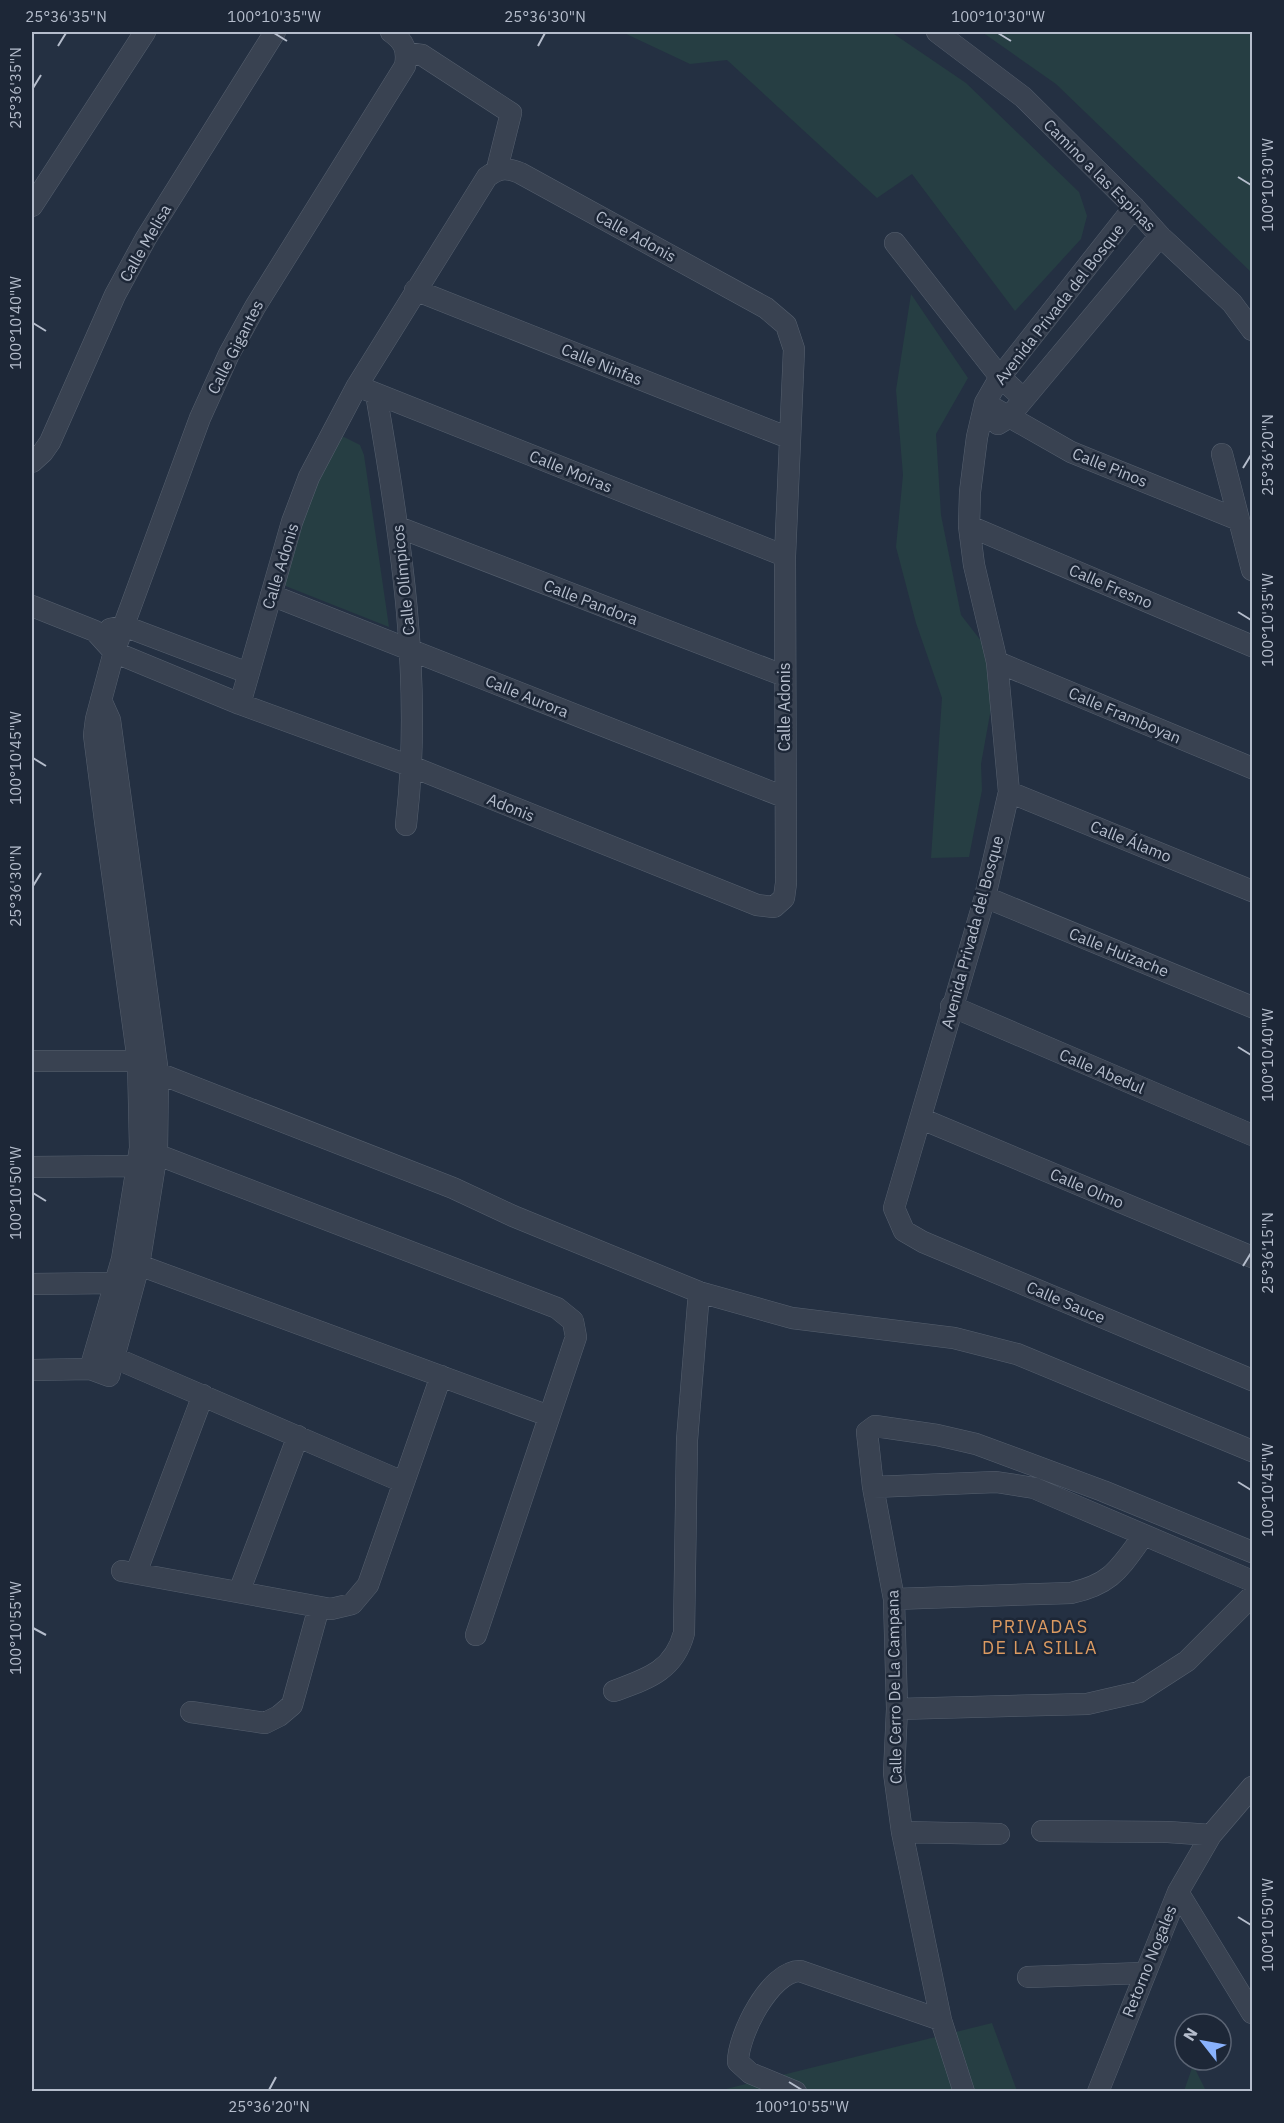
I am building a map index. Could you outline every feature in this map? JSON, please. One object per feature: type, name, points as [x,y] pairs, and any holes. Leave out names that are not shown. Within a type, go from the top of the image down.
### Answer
[{"type":"street","points":[[32,206],[145,32]]},
{"type":"street","name":"Calle Melisa","points":[[32,462],[44,453],[50,442],[115,295],[146,238],[275,32]]},
{"type":"street","points":[[391,32],[404,44],[406,60],[422,56],[511,113],[497,169]]},
{"type":"street","name":"Camino a las Espinas","points":[[937,32],[1008,84],[1134,207],[1160,236],[1232,303],[1252,330]]},
{"type":"street","name":"Calle Gigantes","points":[[145,1155],[138,1061],[94,735],[102,700],[114,652],[200,418],[229,354],[255,307],[406,60]]},
{"type":"street","name":"Calle Adonis","points":[[240,704],[271,595],[309,477],[366,390],[416,290],[487,177],[497,169],[508,168],[520,172],[766,308],[786,325],[794,349],[789,438],[784,676],[786,883],[781,903]]},
{"type":"street","name":"Avenida Privada del Bosque","points":[[894,1208],[922,1119],[951,1006],[985,897],[1009,792],[997,662],[974,565],[969,526],[970,492],[977,437],[985,403],[1000,377],[1134,207]]},
{"type":"street","name":"Avenida Privada del Bosque","points":[[977,437],[1008,418],[1160,236]]},
{"type":"street","points":[[895,243],[1000,377],[1023,398]]},
{"type":"street","name":"Calle Ninfas","points":[[416,290],[789,438]]},
{"type":"street","name":"Calle Olímpicos","points":[[366,390],[398,527],[410,650],[413,767],[406,825]]},
{"type":"street","name":"Calle Moiras","points":[[366,390],[786,556]]},
{"type":"street","name":"Calle Pinos","points":[[985,403],[1071,452],[1239,520]]},
{"type":"street","points":[[1222,454],[1252,570]]},
{"type":"street","name":"Calle Fresno","points":[[969,526],[1252,646]]},
{"type":"street","name":"Calle Pandora","points":[[398,527],[784,676]]},
{"type":"street","name":"Calle Aurora","points":[[271,595],[784,797]]},
{"type":"street","points":[[32,606],[95,631],[114,652]]},
{"type":"street","points":[[95,631],[124,626],[248,673]]},
{"type":"street","name":"Adonis","points":[[114,652],[240,704],[413,767],[757,905],[767,908],[781,903]]},
{"type":"street","name":"Calle Framboyan","points":[[997,662],[1252,768]]},
{"type":"street","points":[[99,1358],[130,1262],[158,1073],[110,720],[102,700]]},
{"type":"street","name":"Calle Álamo","points":[[1009,792],[1252,891]]},
{"type":"street","name":"Calle Huizache","points":[[985,897],[1252,1007]]},
{"type":"street","name":"Calle Abedul","points":[[951,1006],[1252,1135]]},
{"type":"street","points":[[32,1061],[138,1061],[158,1073],[453,1188],[513,1216],[699,1292],[792,1318],[988,1344],[1252,1451]]},
{"type":"street","name":"Calle Olmo","points":[[922,1119],[1252,1257]]},
{"type":"street","points":[[32,1167],[145,1155],[556,1308],[573,1321],[576,1337],[476,1635]]},
{"type":"street","name":"Calle Sauce","points":[[894,1208],[904,1231],[917,1239],[1252,1380]]},
{"type":"street","points":[[99,1358],[115,1284],[130,1262]]},
{"type":"street","points":[[130,1262],[549,1416]]},
{"type":"street","points":[[32,1284],[115,1284]]},
{"type":"street","points":[[614,1691],[661,1672],[681,1646],[684,1633],[687,1440],[699,1292]]},
{"type":"street","points":[[32,1370],[99,1358],[203,1395],[403,1482]]},
{"type":"street","points":[[203,1395],[129,1572],[331,1609],[352,1604],[368,1585],[441,1376]]},
{"type":"street","name":"Calle Cerro De La Campana","points":[[964,2091],[941,2020],[902,1832],[894,1773],[897,1709],[894,1599],[873,1487],[867,1432],[875,1426],[937,1435],[976,1444],[1103,1491],[1252,1554]]},
{"type":"street","points":[[239,1592],[298,1436]]},
{"type":"street","points":[[873,1487],[977,1482],[1012,1483],[1056,1497],[1244,1578],[1252,1554]]},
{"type":"street","points":[[894,1599],[1071,1593],[1089,1589],[1112,1576],[1144,1535]]},
{"type":"street","points":[[897,1709],[1087,1704],[1139,1692],[1187,1661],[1252,1596]]},
{"type":"street","points":[[191,1712],[264,1723],[279,1716],[292,1704],[319,1607]]},
{"type":"street","name":"Retorno Nogales","points":[[1098,2091],[1143,1973],[1178,1892],[1211,1835],[1252,1787]]},
{"type":"street","points":[[1042,1831],[1168,1832],[1211,1835]]},
{"type":"street","points":[[902,1832],[999,1834]]},
{"type":"street","points":[[1178,1892],[1250,2001]]},
{"type":"street","points":[[796,2091],[750,2073],[738,2062],[741,2042],[758,2008],[774,1983],[787,1973],[800,1971],[941,2020]]},
{"type":"street","points":[[1028,1977],[1143,1973]]},
{"type":"green space","points":[[622,32],[891,32],[966,83],[1079,192],[1087,216],[1081,239],[1015,311],[912,174],[877,198],[727,60],[690,64]]},
{"type":"green space","points":[[982,32],[1252,32],[1252,273],[1056,84]]},
{"type":"green space","points":[[911,294],[968,378],[936,434],[941,515],[961,615],[999,664],[981,764],[982,790],[969,857],[931,858],[942,698],[916,623],[896,547],[903,475],[896,390]]},
{"type":"green space","points":[[344,437],[360,445],[364,455],[389,627],[278,583],[311,485],[336,439]]},
{"type":"green space","points":[[992,2023],[1017,2091],[714,2092]]},
{"type":"green space","points":[[1191,2072],[1196,2072],[1206,2091],[1184,2091]]},
{"type":"district","name":"PRIVADAS DE LA SILLA","points":[[1040,1636]]}]
